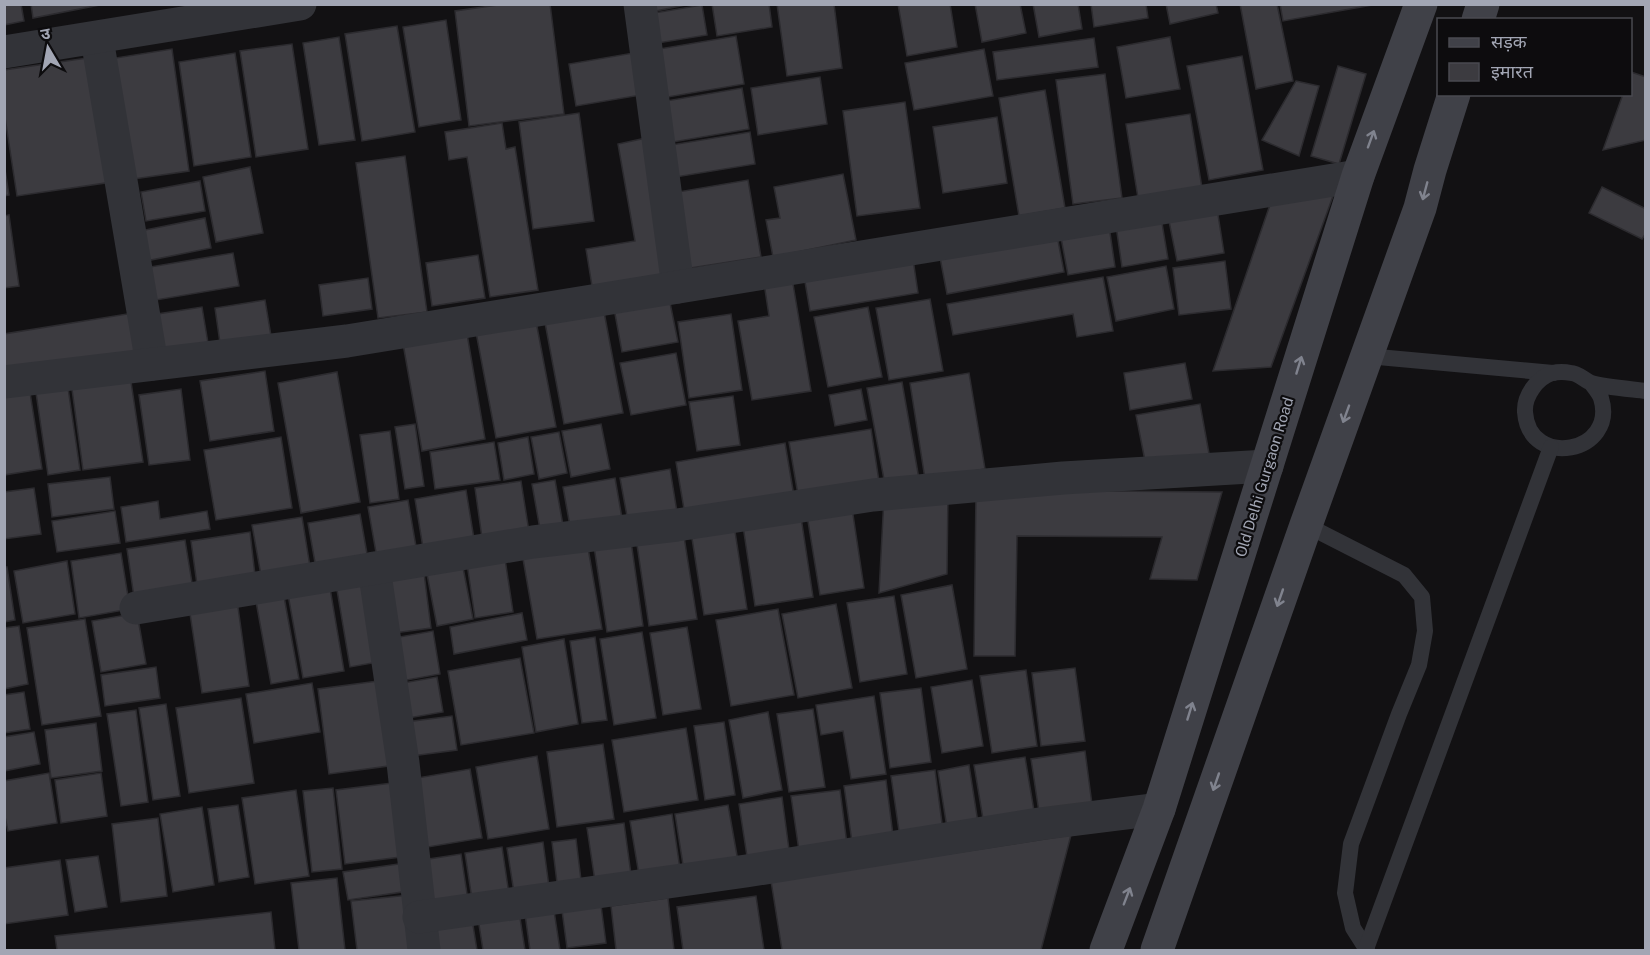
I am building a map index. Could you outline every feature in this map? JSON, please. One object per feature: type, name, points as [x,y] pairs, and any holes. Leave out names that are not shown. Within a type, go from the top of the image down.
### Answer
[{"type":"main road","name":"Old Delhi Gurgaon Road","points":[[1106,951],[1159,809],[1358,176],[1421,4]]},
{"type":"main road","points":[[1157,951],[1420,208],[1454,96]]},
{"type":"street","points":[[4,52],[97,39],[135,18],[300,4]]},
{"type":"street","points":[[640,4],[678,287]]},
{"type":"street","points":[[97,39],[152,364]]},
{"type":"street","points":[[4,382],[347,341],[1358,176]]},
{"type":"street","points":[[136,608],[533,542],[677,525],[873,495],[1063,478],[1267,466]]},
{"type":"street","points":[[374,568],[403,763],[424,951]]},
{"type":"street","points":[[419,917],[746,871],[1039,824],[1159,809]]},
{"type":"lane","points":[[1367,356],[1573,373],[1591,382],[1646,391]]},
{"type":"lane","points":[[1553,373],[1539,381],[1528,394],[1524,410],[1527,425],[1537,439],[1551,447],[1569,449],[1585,443],[1597,431],[1603,414],[1600,397],[1591,382]]},
{"type":"lane","points":[[1366,950],[1551,447]]},
{"type":"lane","points":[[1306,525],[1404,575],[1422,597],[1425,631],[1419,665],[1351,844],[1345,893],[1353,927],[1366,950]]},
{"type":"building","points":[[4,4],[21,4],[24,21],[4,25]]},
{"type":"building","points":[[31,4],[105,4],[33,18]]},
{"type":"building","points":[[505,4],[550,4],[564,114],[469,126],[455,11]]},
{"type":"building","points":[[649,4],[690,4],[651,12]]},
{"type":"building","points":[[712,4],[769,4],[772,27],[717,36]]},
{"type":"building","points":[[777,4],[834,4],[842,68],[787,76]]},
{"type":"building","points":[[898,4],[950,4],[957,47],[907,56]]},
{"type":"building","points":[[975,4],[1020,4],[1026,33],[982,42]]},
{"type":"building","points":[[1033,4],[1078,4],[1082,29],[1039,37]]},
{"type":"building","points":[[1091,4],[1146,4],[1148,18],[1094,27]]},
{"type":"building","points":[[1166,4],[1216,4],[1218,13],[1170,24]]},
{"type":"building","points":[[1240,4],[1277,4],[1293,81],[1256,89]]},
{"type":"building","points":[[1280,4],[1378,4],[1283,21]]},
{"type":"building","points":[[702,5],[707,35],[652,44],[648,14]]},
{"type":"building","points":[[446,20],[461,120],[419,127],[403,27]]},
{"type":"building","points":[[397,26],[415,132],[362,141],[345,34]]},
{"type":"building","points":[[736,36],[744,84],[662,98],[653,50]]},
{"type":"building","points":[[339,37],[355,140],[319,145],[303,43]]},
{"type":"building","points":[[1170,37],[1180,89],[1126,98],[1117,47]]},
{"type":"building","points":[[1094,38],[1098,67],[997,80],[993,52]]},
{"type":"building","points":[[292,44],[308,149],[256,157],[240,51]]},
{"type":"building","points":[[172,49],[189,171],[127,180],[109,59]]},
{"type":"building","points":[[984,49],[993,96],[914,110],[905,63]]},
{"type":"building","points":[[639,52],[647,94],[576,106],[569,64]]},
{"type":"building","points":[[235,53],[251,157],[194,166],[179,62]]},
{"type":"building","points":[[1242,56],[1263,170],[1209,180],[1187,66]]},
{"type":"building","points":[[94,57],[112,182],[17,196],[4,111],[4,70]]},
{"type":"building","points":[[1338,66],[1366,74],[1339,164],[1311,156]]},
{"type":"building","points":[[1632,72],[1646,77],[1646,140],[1603,150],[1622,96],[1632,96]]},
{"type":"building","points":[[1105,74],[1122,198],[1073,204],[1056,80]]},
{"type":"building","points":[[820,77],[827,124],[758,135],[751,88]]},
{"type":"building","points":[[1296,81],[1319,86],[1299,156],[1262,140]]},
{"type":"building","points":[[742,88],[749,129],[673,142],[666,101]]},
{"type":"building","points":[[1045,90],[1065,208],[1019,216],[999,98]]},
{"type":"building","points":[[905,102],[920,208],[857,216],[843,111]]},
{"type":"building","points":[[579,113],[594,221],[533,229],[519,122]]},
{"type":"building","points":[[1190,114],[1202,188],[1138,198],[1126,124]]},
{"type":"building","points":[[997,117],[1007,183],[943,193],[933,127]]},
{"type":"building","points":[[502,123],[506,149],[515,147],[538,290],[490,297],[467,157],[449,160],[445,132]]},
{"type":"building","points":[[750,132],[755,164],[676,177],[671,145]]},
{"type":"building","points":[[646,138],[664,274],[592,286],[586,249],[635,241],[618,144]]},
{"type":"building","points":[[405,156],[427,312],[378,318],[356,163]]},
{"type":"building","points":[[4,163],[9,195],[4,196]]},
{"type":"building","points":[[250,167],[263,233],[216,242],[203,177]]},
{"type":"building","points":[[843,174],[856,240],[773,257],[766,220],[780,218],[774,187]]},
{"type":"building","points":[[748,180],[761,257],[684,269],[672,193]]},
{"type":"building","points":[[200,181],[205,211],[146,221],[141,192]]},
{"type":"building","points":[[1337,185],[1271,367],[1213,371],[1274,193]]},
{"type":"building","points":[[1602,187],[1646,209],[1646,233],[1642,239],[1589,213]]},
{"type":"building","points":[[1216,202],[1224,253],[1177,261],[1167,211]]},
{"type":"building","points":[[1160,211],[1168,259],[1122,267],[1115,219]]},
{"type":"building","points":[[9,215],[19,286],[4,288],[4,216]]},
{"type":"building","points":[[205,218],[211,248],[146,261],[140,231]]},
{"type":"building","points":[[1108,219],[1115,267],[1068,275],[1059,227]]},
{"type":"building","points":[[1055,225],[1064,272],[947,294],[938,247]]},
{"type":"building","points":[[233,253],[239,286],[150,301],[144,268]]},
{"type":"building","points":[[478,255],[485,298],[432,306],[426,263]]},
{"type":"building","points":[[913,259],[918,293],[810,311],[804,276]]},
{"type":"building","points":[[1225,261],[1231,309],[1179,315],[1173,268]]},
{"type":"building","points":[[1166,266],[1174,309],[1116,321],[1107,277]]},
{"type":"building","points":[[1103,277],[1113,331],[1077,337],[1073,314],[953,335],[947,304]]},
{"type":"building","points":[[368,278],[372,309],[323,316],[319,285]]},
{"type":"building","points":[[792,278],[811,391],[752,400],[738,321],[769,316],[764,283]]},
{"type":"building","points":[[668,293],[678,342],[622,352],[613,303]]},
{"type":"building","points":[[930,299],[943,371],[889,380],[876,308]]},
{"type":"building","points":[[265,300],[272,342],[221,350],[215,308]]},
{"type":"building","points":[[602,301],[623,413],[564,424],[543,312]]},
{"type":"building","points":[[202,307],[209,349],[157,357],[151,315]]},
{"type":"building","points":[[868,307],[882,377],[828,387],[814,317]]},
{"type":"building","points":[[133,313],[141,360],[4,382],[4,334]]},
{"type":"building","points":[[731,314],[742,390],[689,398],[678,322]]},
{"type":"building","points":[[535,316],[556,427],[496,438],[475,327]]},
{"type":"building","points":[[466,328],[485,439],[422,451],[402,338]]},
{"type":"building","points":[[676,353],[686,405],[631,415],[620,363]]},
{"type":"building","points":[[1185,363],[1192,399],[1130,410],[1124,373]]},
{"type":"building","points":[[265,371],[274,431],[210,441],[200,381]]},
{"type":"building","points":[[337,372],[360,502],[301,513],[278,383]]},
{"type":"building","points":[[969,373],[985,469],[925,479],[910,383]]},
{"type":"building","points":[[130,375],[143,462],[83,470],[71,382]]},
{"type":"building","points":[[67,381],[80,470],[48,475],[35,386]]},
{"type":"building","points":[[902,382],[919,479],[885,485],[867,388]]},
{"type":"building","points":[[29,386],[42,469],[4,475],[4,390]]},
{"type":"building","points":[[181,389],[190,460],[149,465],[139,395]]},
{"type":"building","points":[[861,389],[867,420],[835,426],[829,395]]},
{"type":"building","points":[[733,396],[740,445],[697,451],[689,402]]},
{"type":"building","points":[[1200,404],[1210,459],[1147,471],[1136,415]]},
{"type":"building","points":[[415,424],[424,486],[405,489],[395,427]]},
{"type":"building","points":[[601,424],[610,469],[571,477],[562,431]]},
{"type":"building","points":[[871,429],[880,488],[799,501],[789,442]]},
{"type":"building","points":[[390,431],[399,499],[370,503],[360,435]]},
{"type":"building","points":[[559,432],[567,473],[539,479],[531,437]]},
{"type":"building","points":[[281,437],[292,508],[216,520],[204,450]]},
{"type":"building","points":[[528,437],[534,474],[504,480],[498,443]]},
{"type":"building","points":[[494,442],[500,480],[435,489],[430,452]]},
{"type":"building","points":[[785,443],[795,502],[686,521],[676,462]]},
{"type":"building","points":[[670,469],[678,518],[629,527],[620,478]]},
{"type":"building","points":[[110,477],[114,509],[52,517],[48,484]]},
{"type":"building","points":[[615,478],[623,524],[571,532],[563,487]]},
{"type":"building","points":[[555,480],[564,531],[541,535],[532,484]]},
{"type":"building","points":[[521,481],[530,538],[483,545],[475,488]]},
{"type":"building","points":[[34,488],[41,534],[4,539],[4,492]]},
{"type":"building","points":[[466,490],[475,545],[424,554],[415,499]]},
{"type":"building","points":[[976,490],[1222,492],[1197,580],[1150,579],[1162,537],[1017,536],[1015,656],[974,656]]},
{"type":"building","points":[[948,491],[947,574],[879,593],[884,497]]},
{"type":"building","points":[[408,500],[418,558],[378,564],[368,507]]},
{"type":"building","points":[[158,501],[160,519],[207,511],[210,529],[126,542],[121,507]]},
{"type":"building","points":[[852,508],[864,588],[820,595],[807,515]]},
{"type":"building","points":[[115,511],[120,543],[57,552],[52,521]]},
{"type":"building","points":[[360,514],[369,565],[317,574],[308,523]]},
{"type":"building","points":[[302,517],[311,573],[262,581],[252,525]]},
{"type":"building","points":[[801,517],[813,597],[755,606],[743,526]]},
{"type":"building","points":[[734,525],[747,609],[704,615],[691,532]]},
{"type":"building","points":[[683,530],[697,619],[649,626],[636,538]]},
{"type":"building","points":[[250,532],[256,584],[198,592],[191,541]]},
{"type":"building","points":[[630,534],[643,626],[607,632],[593,540]]},
{"type":"building","points":[[185,540],[194,595],[135,604],[127,549]]},
{"type":"building","points":[[587,542],[602,629],[537,639],[522,553]]},
{"type":"building","points":[[504,552],[513,612],[475,618],[466,557]]},
{"type":"building","points":[[121,553],[130,609],[79,618],[71,561]]},
{"type":"building","points":[[461,557],[473,619],[437,626],[425,564]]},
{"type":"building","points":[[67,561],[75,614],[23,623],[14,571]]},
{"type":"building","points":[[423,565],[431,628],[387,634],[378,571]]},
{"type":"building","points":[[4,567],[7,567],[15,620],[4,622]]},
{"type":"building","points":[[369,572],[384,661],[350,667],[335,578]]},
{"type":"building","points":[[329,582],[344,671],[303,678],[287,589]]},
{"type":"building","points":[[952,585],[967,669],[916,678],[901,595]]},
{"type":"building","points":[[283,591],[299,679],[271,684],[255,596]]},
{"type":"building","points":[[894,596],[907,674],[860,682],[847,603]]},
{"type":"building","points":[[237,600],[249,686],[202,693],[189,607]]},
{"type":"building","points":[[836,604],[852,688],[798,698],[782,614]]},
{"type":"building","points":[[778,609],[794,695],[731,706],[716,620]]},
{"type":"building","points":[[137,613],[146,664],[101,672],[92,621]]},
{"type":"building","points":[[522,613],[527,640],[454,654],[450,627]]},
{"type":"building","points":[[85,619],[101,716],[42,725],[27,628]]},
{"type":"building","points":[[19,626],[28,684],[4,689],[4,628]]},
{"type":"building","points":[[687,627],[701,709],[663,715],[650,633]]},
{"type":"building","points":[[433,631],[440,674],[396,682],[388,639]]},
{"type":"building","points":[[642,632],[656,718],[614,725],[600,639]]},
{"type":"building","points":[[595,637],[607,720],[582,723],[570,641]]},
{"type":"building","points":[[564,639],[578,724],[536,732],[522,647]]},
{"type":"building","points":[[520,658],[534,733],[461,745],[448,671]]},
{"type":"building","points":[[156,667],[160,698],[105,706],[101,675]]},
{"type":"building","points":[[1075,668],[1085,741],[1041,746],[1032,673]]},
{"type":"building","points":[[1026,670],[1037,746],[992,753],[980,676]]},
{"type":"building","points":[[437,677],[443,712],[403,719],[397,684]]},
{"type":"building","points":[[385,680],[396,765],[329,774],[318,689]]},
{"type":"building","points":[[972,680],[983,746],[942,753],[931,687]]},
{"type":"building","points":[[312,683],[320,732],[254,743],[246,694]]},
{"type":"building","points":[[921,688],[931,762],[890,768],[880,693]]},
{"type":"building","points":[[24,692],[30,729],[4,733],[4,695]]},
{"type":"building","points":[[874,696],[886,774],[851,779],[843,731],[821,735],[816,705]]},
{"type":"building","points":[[241,698],[254,783],[189,793],[176,708]]},
{"type":"building","points":[[166,704],[180,796],[153,800],[139,708]]},
{"type":"building","points":[[813,709],[825,787],[789,792],[777,714]]},
{"type":"building","points":[[136,710],[148,802],[121,806],[107,714]]},
{"type":"building","points":[[768,712],[782,790],[743,798],[729,720]]},
{"type":"building","points":[[452,716],[457,750],[412,756],[406,722]]},
{"type":"building","points":[[724,722],[735,795],[705,800],[694,726]]},
{"type":"building","points":[[96,723],[102,771],[51,778],[45,730]]},
{"type":"building","points":[[686,728],[698,800],[624,812],[612,740]]},
{"type":"building","points":[[34,732],[40,764],[4,771],[4,737]]},
{"type":"building","points":[[603,744],[614,819],[557,827],[547,752]]},
{"type":"building","points":[[1085,751],[1093,812],[1040,819],[1031,759]]},
{"type":"building","points":[[537,756],[549,829],[488,839],[476,767]]},
{"type":"building","points":[[1025,757],[1035,817],[984,825],[974,765]]},
{"type":"building","points":[[969,765],[979,829],[948,834],[938,771]]},
{"type":"building","points":[[470,769],[482,838],[422,848],[411,779]]},
{"type":"building","points":[[935,770],[943,831],[900,838],[891,776]]},
{"type":"building","points":[[49,773],[57,823],[8,831],[4,812],[4,781]]},
{"type":"building","points":[[101,773],[107,816],[61,823],[55,780]]},
{"type":"building","points":[[886,780],[894,843],[853,849],[844,786]]},
{"type":"building","points":[[400,782],[409,856],[345,864],[336,790]]},
{"type":"building","points":[[333,788],[342,869],[312,872],[303,791]]},
{"type":"building","points":[[296,790],[309,876],[255,884],[242,798]]},
{"type":"building","points":[[840,790],[847,844],[799,851],[791,796]]},
{"type":"building","points":[[782,797],[790,857],[748,863],[739,804]]},
{"type":"building","points":[[238,805],[249,877],[219,882],[208,809]]},
{"type":"building","points":[[728,805],[738,861],[684,871],[675,814]]},
{"type":"building","points":[[202,807],[214,885],[173,892],[160,814]]},
{"type":"building","points":[[672,814],[680,869],[639,875],[630,821]]},
{"type":"building","points":[[158,818],[167,896],[121,902],[112,824]]},
{"type":"building","points":[[624,823],[632,882],[596,888],[587,828]]},
{"type":"building","points":[[1071,835],[1041,950],[782,950],[771,881]]},
{"type":"building","points":[[576,839],[582,888],[558,891],[552,842]]},
{"type":"building","points":[[543,842],[550,894],[515,899],[507,848]]},
{"type":"building","points":[[502,847],[510,901],[473,906],[465,853]]},
{"type":"building","points":[[461,854],[469,907],[424,913],[416,861]]},
{"type":"building","points":[[98,856],[107,907],[75,912],[66,860]]},
{"type":"building","points":[[60,860],[68,915],[4,924],[4,868]]},
{"type":"building","points":[[405,863],[409,891],[348,900],[343,872]]},
{"type":"building","points":[[337,878],[345,950],[299,950],[291,883]]},
{"type":"building","points":[[409,895],[415,950],[357,950],[351,901]]},
{"type":"building","points":[[756,896],[764,950],[683,950],[677,907]]},
{"type":"building","points":[[600,898],[606,943],[567,948],[561,903]]},
{"type":"building","points":[[668,898],[674,950],[616,950],[611,906]]},
{"type":"building","points":[[553,904],[560,950],[530,950],[524,907]]},
{"type":"building","points":[[518,905],[525,950],[483,950],[477,912]]},
{"type":"building","points":[[271,912],[275,950],[57,950],[55,936]]},
{"type":"building","points":[[471,913],[477,950],[431,950],[426,920]]}]
